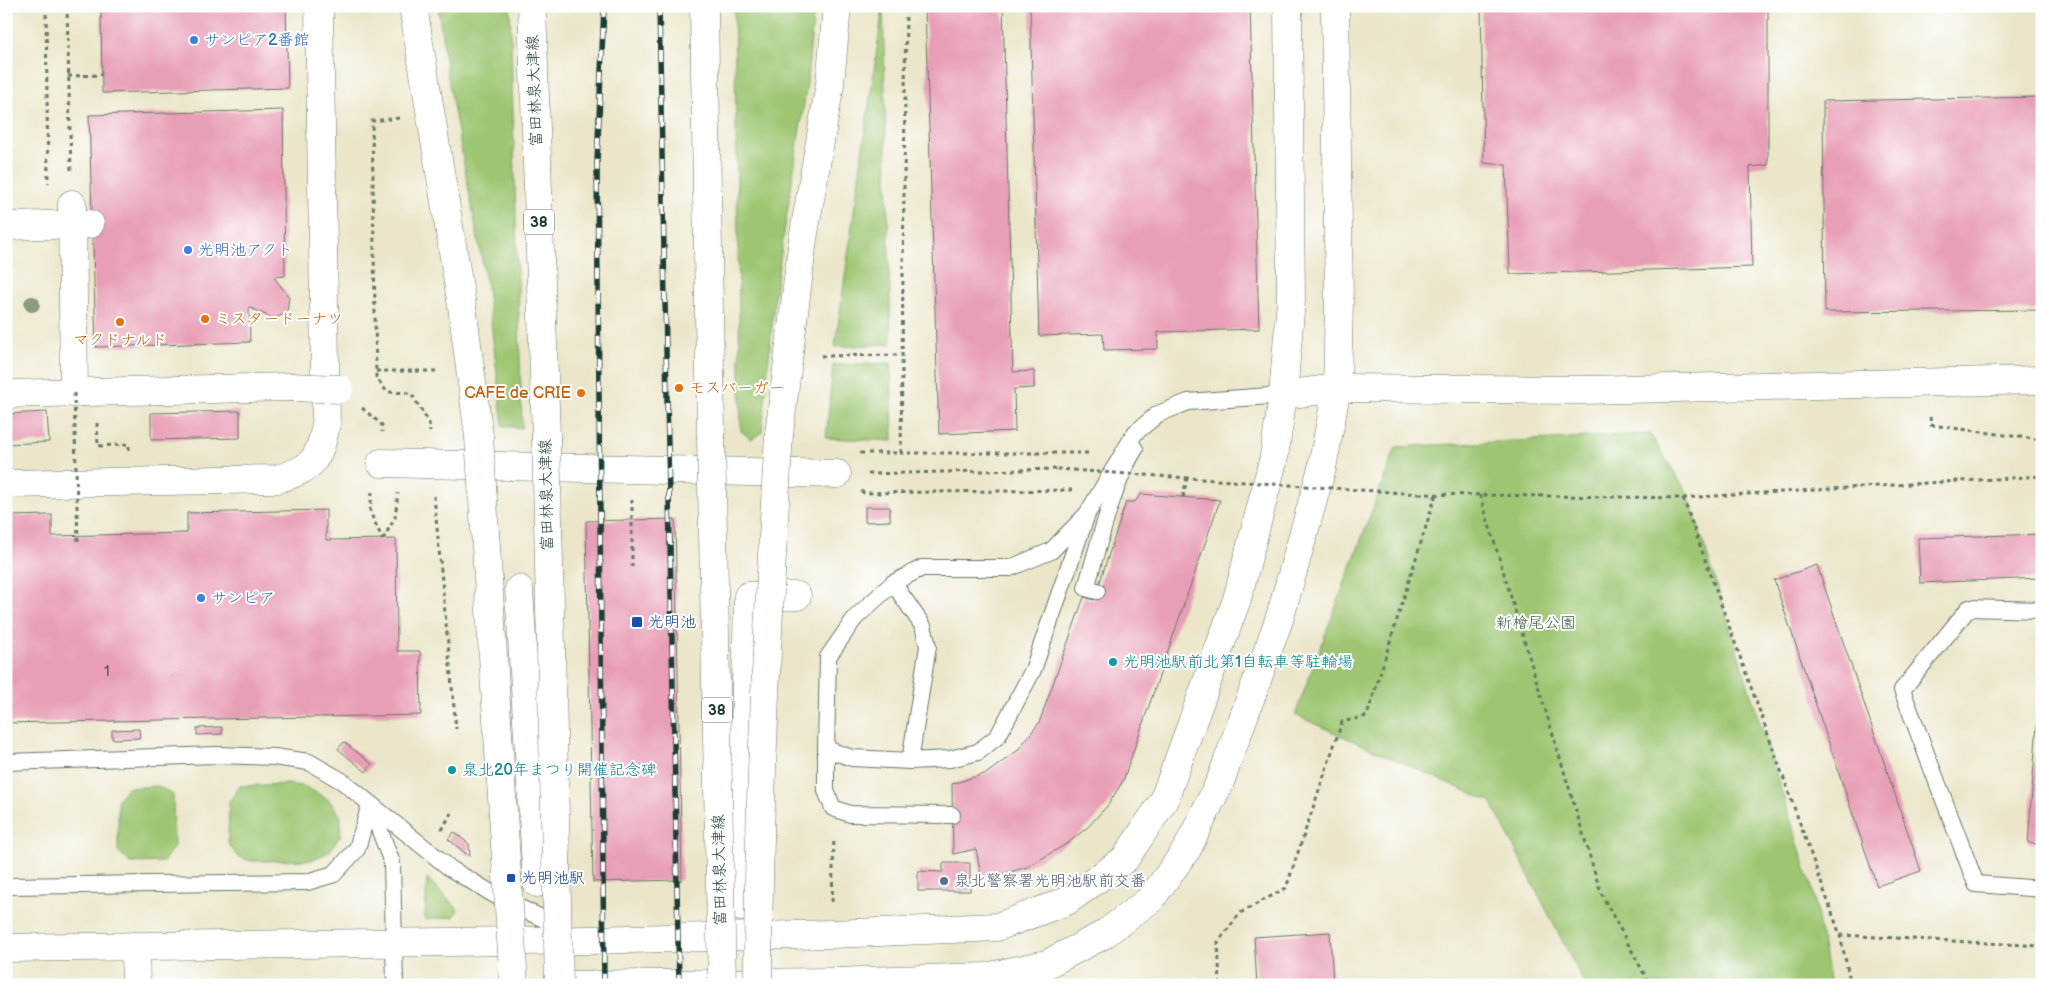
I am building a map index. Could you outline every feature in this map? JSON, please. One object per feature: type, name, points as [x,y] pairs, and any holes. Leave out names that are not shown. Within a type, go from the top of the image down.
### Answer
[{"type":"street","points":[[6,484],[276,479],[302,472],[321,450],[326,424],[319,6]]},
{"type":"street","points":[[413,6],[462,306],[479,437],[514,985]]},
{"type":"street","name":"富田林泉大津線","points":[[532,6],[546,438],[559,985]]},
{"type":"street","name":"富田林泉大津線","points":[[704,6],[722,985]]},
{"type":"street","points":[[758,985],[758,848],[764,693],[779,434],[803,240],[830,84],[837,6]]},
{"type":"street","points":[[6,948],[395,941],[590,940],[997,928],[1068,902],[1125,859],[1164,800],[1237,599],[1274,456],[1283,395],[1291,300],[1288,6]]},
{"type":"street","points":[[559,985],[833,982],[986,977],[1047,964],[1103,935],[1151,899],[1187,849],[1220,782],[1280,617],[1322,468],[1337,388],[1339,304],[1335,6]]},
{"type":"street","points":[[6,226],[78,218],[74,393]]},
{"type":"street","points":[[1283,395],[1337,388],[1583,390],[2042,380]]},
{"type":"street","points":[[6,394],[291,387],[339,389]]},
{"type":"street","points":[[390,463],[837,474]]},
{"type":"street","points":[[520,590],[537,883]]},
{"type":"street","points":[[741,907],[748,596],[797,596]]},
{"type":"street","points":[[135,946],[136,985]]},
{"type":"lane","points":[[826,748],[852,758],[910,761],[950,759],[978,752],[998,736],[1033,670],[1087,514],[1134,433],[1158,414],[1188,402],[1283,395]]},
{"type":"lane","points":[[1097,591],[1086,588],[1113,503],[1130,458],[1158,414]]},
{"type":"lane","points":[[952,815],[850,814],[833,808],[826,791],[828,657],[855,618],[893,583],[922,568],[957,566],[1010,568],[1051,551],[1087,514]]},
{"type":"lane","points":[[893,583],[923,626],[928,646],[910,761]]},
{"type":"lane","points":[[2042,610],[1969,608],[1902,690],[1976,884],[2042,888]]},
{"type":"lane","points":[[6,762],[217,755],[274,757],[309,762],[342,781],[451,869],[502,900],[590,940]]},
{"type":"lane","points":[[6,886],[307,882],[334,874],[357,850],[370,804]]},
{"type":"lane","points":[[370,804],[392,863],[395,985]]},
{"type":"path","points":[[46,6],[48,187]]},
{"type":"path","points":[[67,6],[68,76],[78,218]]},
{"type":"path","points":[[901,453],[906,6]]},
{"type":"path","points":[[68,76],[102,75]]},
{"type":"path","points":[[399,118],[372,121],[376,377],[387,392],[411,393],[429,423],[432,441]]},
{"type":"path","points":[[818,356],[903,355]]},
{"type":"path","points":[[376,371],[441,371]]},
{"type":"path","points":[[74,393],[78,545]]},
{"type":"path","points":[[1930,417],[1931,425],[2042,440]]},
{"type":"path","points":[[97,420],[98,446],[122,444]]},
{"type":"path","points":[[837,474],[859,453],[1092,453]]},
{"type":"path","points":[[371,496],[370,512],[383,540],[395,518],[390,463]]},
{"type":"path","points":[[632,469],[632,567]]},
{"type":"path","points":[[837,474],[1057,469],[1419,494],[1683,498],[2042,476]]},
{"type":"path","points":[[837,474],[864,493],[1073,490]]},
{"type":"path","points":[[1183,497],[1187,478]]},
{"type":"path","points":[[1220,985],[1218,942],[1240,913],[1286,888],[1342,722],[1367,716],[1436,494]]},
{"type":"path","points":[[1480,495],[1601,893],[1650,985]]},
{"type":"path","points":[[1683,498],[1840,935],[1851,985]]},
{"type":"path","points":[[436,532],[456,729]]},
{"type":"path","points":[[442,830],[451,813]]},
{"type":"path","points":[[831,908],[834,838]]},
{"type":"path","points":[[1840,935],[2042,946]]},
{"type":"green space","points":[[438,6],[510,6],[522,428],[503,426],[487,287],[447,73]]},
{"type":"green space","points":[[734,6],[814,6],[807,83],[775,292],[762,433],[751,439],[741,431]]},
{"type":"green space","points":[[883,6],[891,344],[835,347]]},
{"type":"green space","points":[[891,363],[893,441],[826,438],[833,365]]},
{"type":"green space","name":"新檜尾公園","points":[[1650,434],[1688,494],[1813,891],[1830,985],[1585,985],[1491,802],[1295,715],[1396,447]]},
{"type":"green space","points":[[288,784],[306,787],[329,800],[341,817],[340,836],[329,852],[311,860],[251,861],[237,856],[228,843],[229,802],[240,786]]},
{"type":"green space","points":[[158,786],[173,795],[174,846],[163,862],[131,863],[118,851],[118,799],[127,788]]},
{"type":"green space","points":[[427,878],[458,909],[454,917],[425,920]]},
{"type":"building","name":"サンピア2番館","points":[[101,6],[286,6],[288,88],[102,93]]},
{"type":"building","points":[[925,6],[1003,6],[1013,372],[1034,371],[1034,388],[1014,389],[1015,431],[939,434]]},
{"type":"building","points":[[1030,6],[1250,6],[1259,329],[1158,332],[1158,349],[1104,350],[1103,334],[1039,336]]},
{"type":"building","points":[[1481,6],[1768,6],[1768,165],[1750,167],[1752,267],[1510,274],[1506,165],[1484,163]]},
{"type":"building","points":[[2042,97],[2042,310],[1825,312],[1823,101]]},
{"type":"building","name":"光明池アクト","points":[[283,110],[285,276],[274,277],[289,297],[287,312],[274,319],[249,307],[250,342],[96,347],[89,115]]},
{"type":"building","points":[[240,411],[240,438],[151,440],[151,413]]},
{"type":"building","points":[[47,412],[49,442],[6,444],[6,414]]},
{"type":"building","name":"光明池駅前北第1自転車等駐輪場","points":[[1141,494],[1220,500],[1123,781],[1108,805],[1089,826],[1068,843],[1027,867],[982,880],[976,849],[953,854],[952,784],[987,773],[1017,751],[1039,723],[1084,597],[1094,600],[1126,502],[1135,502]]},
{"type":"building","points":[[865,507],[890,507],[890,521],[865,522]]},
{"type":"building","name":"サンピア","points":[[326,510],[326,540],[396,539],[397,651],[420,651],[421,715],[6,723],[6,516],[52,515],[52,536],[187,533],[187,513]]},
{"type":"building","points":[[675,519],[682,880],[593,882],[586,521]]},
{"type":"building","points":[[2042,534],[2042,578],[1920,583],[1918,538]]},
{"type":"building","points":[[1817,565],[1921,871],[1877,886],[1774,580]]},
{"type":"building","points":[[2040,684],[2042,684],[2042,844],[2028,843]]},
{"type":"building","points":[[222,727],[222,734],[197,735],[197,728]]},
{"type":"building","points":[[139,729],[140,738],[112,739],[112,730]]},
{"type":"building","points":[[344,742],[372,764],[366,772],[338,749]]},
{"type":"building","points":[[454,832],[469,844],[470,857],[448,839]]},
{"type":"building","name":"泉北警察署光明池駅前交番","points":[[943,863],[970,863],[970,891],[918,891],[918,871],[943,872]]},
{"type":"building","points":[[1330,932],[1333,985],[1257,985],[1254,937]]},
{"type":"railway","points":[[604,6],[597,162],[604,985]]},
{"type":"railway","points":[[659,6],[679,985]]},
{"type":"place","name":"サンピア2番館","points":[[194,40]]},
{"type":"place","name":"光明池アクト","points":[[188,250]]},
{"type":"place","name":"ミスタードーナツ","points":[[205,319]]},
{"type":"place","name":"マクドナルド","points":[[120,322]]},
{"type":"place","name":"モスバーガー","points":[[679,388]]},
{"type":"place","name":"CAFE de CRIE","points":[[581,393]]},
{"type":"place","name":"サンピア","points":[[201,598]]},
{"type":"place","name":"光明池","points":[[637,622]]},
{"type":"place","name":"光明池駅前北第1自転車等駐輪場","points":[[1113,662]]},
{"type":"place","name":"泉北20年まつり開催記念碑","points":[[452,770]]},
{"type":"place","name":"光明池駅","points":[[511,878]]},
{"type":"place","name":"泉北警察署光明池駅前交番","points":[[944,881]]}]
